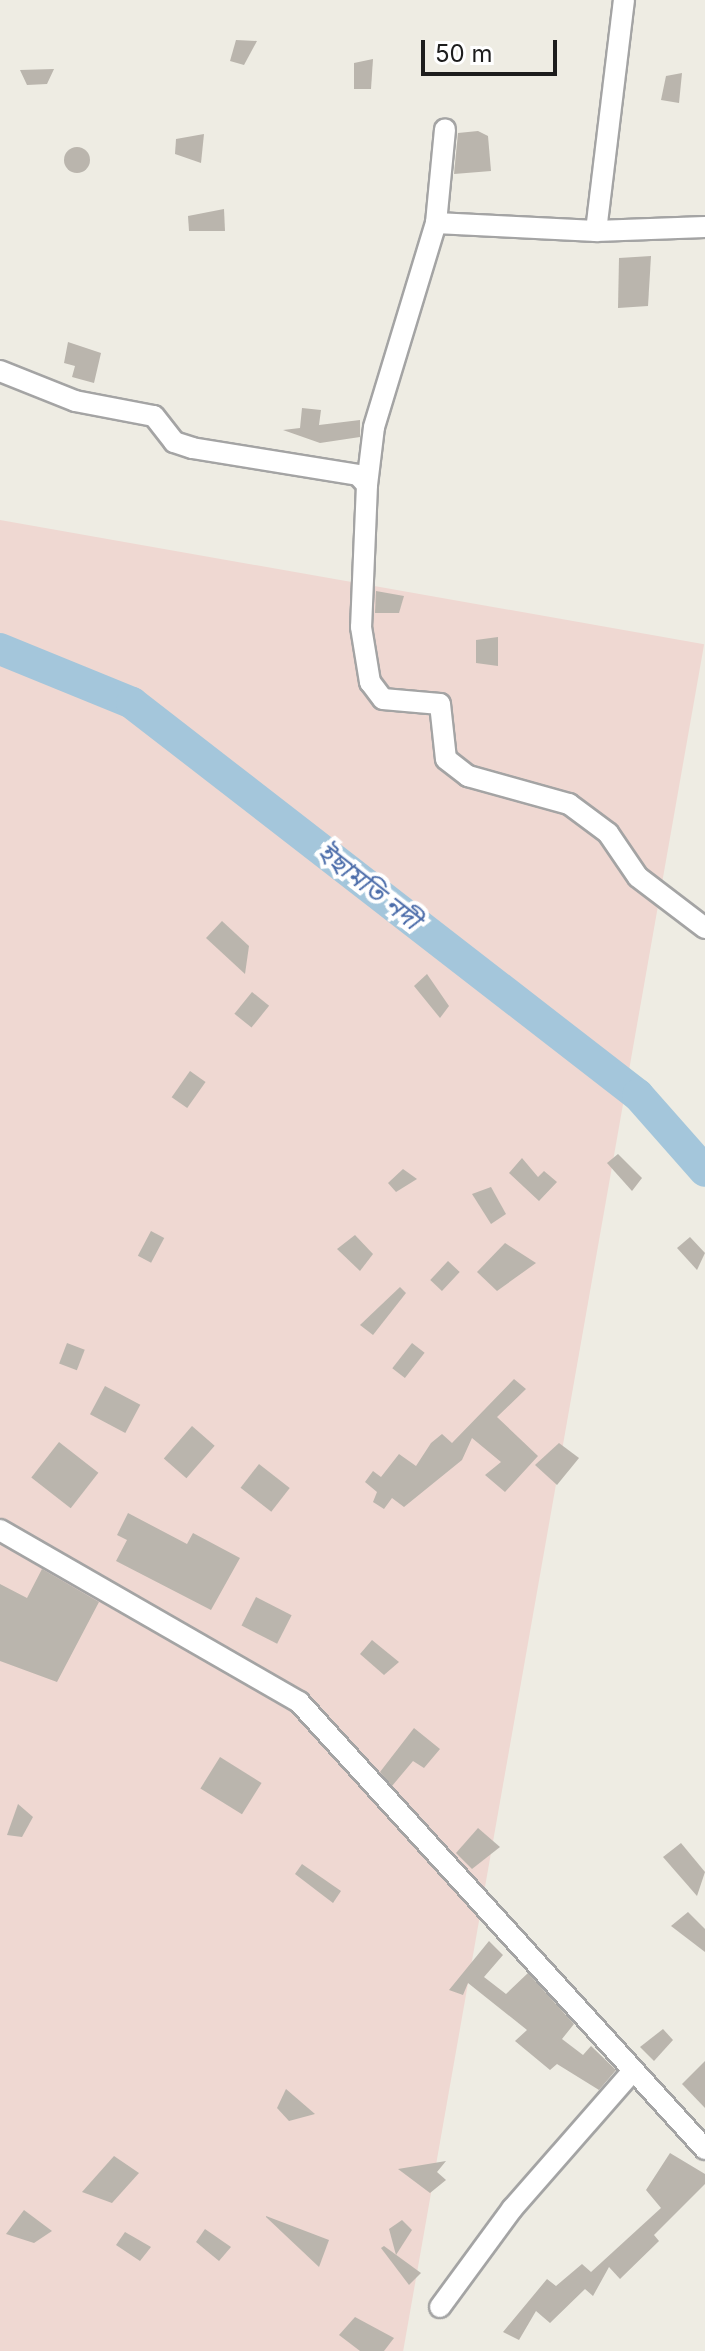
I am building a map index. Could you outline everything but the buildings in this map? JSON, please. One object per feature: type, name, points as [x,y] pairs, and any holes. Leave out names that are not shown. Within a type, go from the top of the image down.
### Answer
[{"type":"street","points":[[596,231],[624,0]]},
{"type":"street","points":[[445,129],[436,223],[381,401],[367,485],[361,627],[370,682],[383,699],[440,704],[446,759],[468,776],[569,804],[608,833],[638,877],[705,928]]},
{"type":"street","points":[[436,223],[596,231],[705,227]]},
{"type":"street","points":[[0,371],[75,401],[154,416],[174,442],[192,448],[329,466],[367,485]]},
{"type":"street","points":[[0,1530],[299,1702],[705,2149]]},
{"type":"street","points":[[440,2307],[512,2209],[632,2072]]},
{"type":"shaded area","points":[[0,520],[704,644],[403,2351],[0,2351]]},
{"type":"waterway","name":"ইছামতি নদী","points":[[0,649],[132,703],[638,1095],[705,1171]]}]
